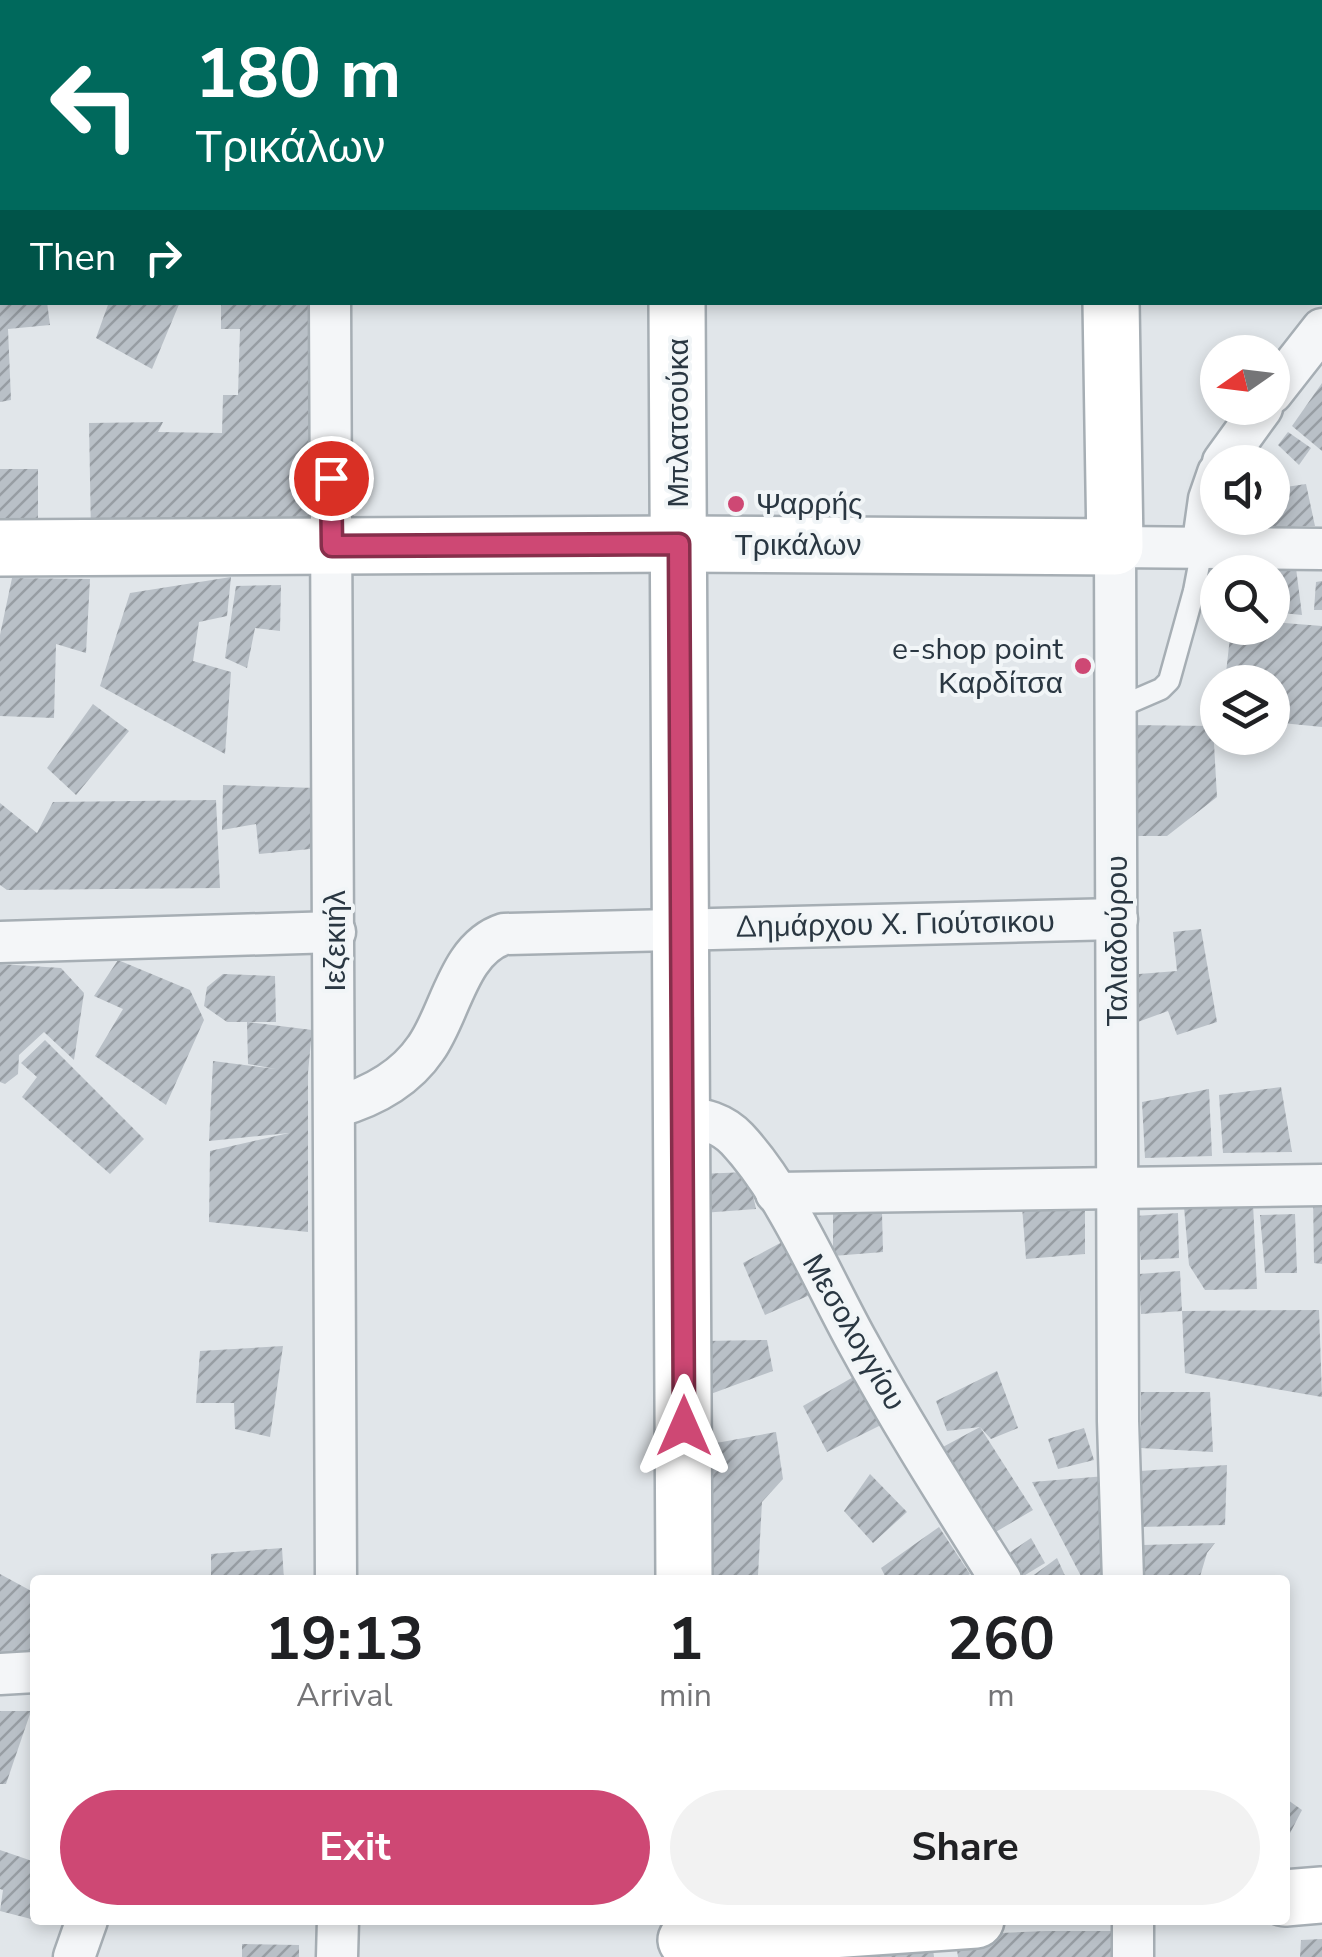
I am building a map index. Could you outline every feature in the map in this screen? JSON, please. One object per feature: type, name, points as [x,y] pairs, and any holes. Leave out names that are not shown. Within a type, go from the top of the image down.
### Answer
[{"type":"main road","name":"Μπλατσούκα","points":[[676,305],[684,1575]]},
{"type":"main road","name":"Ταλιαδούρου","points":[[1111,305],[1115,548]]},
{"type":"main road","name":"Τρικάλων","points":[[0,548],[679,544],[1115,548]]},
{"type":"main road","points":[[1290,1898],[1322,1895]]},
{"type":"main road","points":[[686,1939],[900,1925]]},
{"type":"street","name":"Ιεζεκιήλ","points":[[330,305],[336,1575]]},
{"type":"street","points":[[1290,370],[1322,328]]},
{"type":"street","points":[[1202,548],[1204,535]]},
{"type":"street","points":[[1115,548],[1322,549]]},
{"type":"street","name":"Ταλιαδούρου","points":[[1115,548],[1118,1421],[1124,1575]]},
{"type":"street","name":"Δημάρχου Χ. Γιούτσικου","points":[[336,1106],[380,1090],[418,1059],[472,959],[494,938],[516,932],[1118,919]]},
{"type":"street","points":[[0,942],[335,932]]},
{"type":"street","name":"Μεσολογγίου","points":[[682,1116],[718,1124],[736,1138],[776,1193],[861,1350],[997,1575]]},
{"type":"street","points":[[776,1193],[1322,1185]]},
{"type":"street","points":[[0,1674],[30,1672]]},
{"type":"street","points":[[74,1957],[84,1925]]},
{"type":"street","points":[[338,1925],[338,1957]]},
{"type":"street","points":[[1133,1925],[1134,1957]]},
{"type":"lane","points":[[1117,708],[1160,690],[1170,681],[1202,548]]},
{"type":"building","points":[[0,305],[47,305],[50,325],[8,329],[11,400],[0,402]]},
{"type":"building","points":[[108,305],[179,305],[152,369],[96,338]]},
{"type":"building","points":[[221,305],[320,305],[318,535],[91,534],[89,423],[163,422],[158,432],[222,433],[223,395],[238,395],[240,329],[221,329]]},
{"type":"building","points":[[1322,383],[1322,451],[1292,426]]},
{"type":"building","points":[[1288,432],[1311,448],[1299,465],[1290,456],[1290,445],[1278,445]]},
{"type":"building","points":[[0,469],[38,469],[38,534],[0,536]]},
{"type":"building","points":[[1306,484],[1315,526],[1290,527],[1290,486]]},
{"type":"building","points":[[1290,567],[1296,568],[1302,615],[1290,614]]},
{"type":"building","points":[[231,577],[227,616],[199,622],[193,661],[231,672],[225,754],[100,686],[130,593]]},
{"type":"building","points":[[12,578],[90,579],[86,653],[56,644],[54,718],[0,716],[0,635]]},
{"type":"building","points":[[1322,581],[1322,610],[1314,610],[1316,582]]},
{"type":"building","points":[[281,585],[280,631],[255,628],[247,668],[225,658],[236,586]]},
{"type":"building","points":[[1290,623],[1322,626],[1322,727],[1290,724],[1290,665],[1227,665],[1229,645],[1290,645]]},
{"type":"building","points":[[93,704],[129,731],[76,795],[47,768]]},
{"type":"building","points":[[1127,725],[1200,726],[1200,755],[1215,755],[1217,797],[1167,836],[1126,836]]},
{"type":"building","points":[[223,785],[315,788],[310,849],[259,854],[256,824],[222,830]]},
{"type":"building","points":[[216,800],[220,888],[7,890],[0,885],[0,803],[37,833],[53,802]]},
{"type":"building","points":[[1201,929],[1217,1022],[1177,1035],[1168,1011],[1135,1023],[1139,974],[1177,971],[1173,932]]},
{"type":"building","points":[[118,960],[190,990],[204,1020],[166,1105],[95,1056],[123,1009],[94,996]]},
{"type":"building","points":[[0,964],[61,968],[84,993],[74,1060],[44,1032],[19,1055],[18,1074],[5,1084],[0,1082]]},
{"type":"building","points":[[223,974],[275,976],[276,1022],[227,1022],[204,1006],[207,987]]},
{"type":"building","points":[[247,1022],[312,1030],[308,1073],[308,1232],[209,1222],[210,1151],[289,1133],[209,1141],[213,1061],[276,1069],[248,1064]]},
{"type":"building","points":[[45,1040],[144,1139],[110,1174],[22,1097],[37,1077],[21,1063]]},
{"type":"building","points":[[1281,1087],[1292,1152],[1223,1153],[1219,1095]]},
{"type":"building","points":[[1209,1089],[1212,1156],[1145,1158],[1142,1102]]},
{"type":"building","points":[[748,1172],[756,1209],[702,1213],[699,1174]]},
{"type":"building","points":[[1313,1195],[1322,1195],[1322,1264],[1314,1263]]},
{"type":"building","points":[[1253,1203],[1257,1289],[1205,1290],[1189,1265],[1184,1207]]},
{"type":"building","points":[[1085,1205],[1085,1254],[1026,1259],[1022,1206]]},
{"type":"building","points":[[833,1213],[882,1213],[883,1252],[833,1256]]},
{"type":"building","points":[[1178,1213],[1179,1258],[1141,1260],[1136,1216]]},
{"type":"building","points":[[1295,1214],[1297,1273],[1265,1273],[1260,1215]]},
{"type":"building","points":[[784,1241],[812,1294],[765,1315],[743,1263]]},
{"type":"building","points":[[1180,1271],[1182,1311],[1141,1314],[1139,1274]]},
{"type":"building","points":[[1319,1310],[1322,1397],[1185,1373],[1182,1311]]},
{"type":"building","points":[[767,1340],[773,1371],[708,1395],[704,1341]]},
{"type":"building","points":[[283,1346],[270,1437],[235,1429],[234,1403],[196,1403],[200,1351]]},
{"type":"building","points":[[997,1371],[1018,1428],[991,1439],[980,1427],[947,1431],[936,1401]]},
{"type":"building","points":[[855,1376],[881,1425],[827,1452],[803,1406]]},
{"type":"building","points":[[1141,1392],[1210,1392],[1213,1452],[1141,1448]]},
{"type":"building","points":[[980,1427],[1033,1510],[994,1533],[941,1448]]},
{"type":"building","points":[[1084,1428],[1094,1460],[1058,1469],[1048,1439]]},
{"type":"building","points":[[776,1432],[783,1479],[762,1502],[758,1575],[703,1575],[700,1446]]},
{"type":"building","points":[[1227,1465],[1225,1525],[1140,1527],[1140,1471]]},
{"type":"building","points":[[870,1474],[907,1512],[873,1543],[844,1511]]},
{"type":"building","points":[[1106,1476],[1101,1575],[1080,1575],[1032,1482]]},
{"type":"building","points":[[939,1527],[970,1574],[884,1575],[881,1568]]},
{"type":"building","points":[[1031,1538],[1045,1563],[1025,1575],[1014,1575],[1003,1557]]},
{"type":"building","points":[[1215,1543],[1207,1553],[1200,1575],[1143,1575],[1143,1545]]},
{"type":"building","points":[[282,1548],[284,1575],[211,1575],[211,1554]]},
{"type":"building","points":[[1057,1558],[1065,1575],[1034,1575]]},
{"type":"building","points":[[0,1574],[30,1590],[30,1652],[0,1652]]},
{"type":"building","points":[[0,1711],[30,1711],[6,1784],[0,1784]]},
{"type":"building","points":[[1290,1802],[1302,1810],[1290,1833]]},
{"type":"building","points":[[0,1850],[30,1860],[30,1919],[0,1911]]},
{"type":"building","points":[[1120,1931],[1119,1957],[958,1957],[955,1935]]},
{"type":"building","points":[[1322,1939],[1322,1957],[1300,1957],[1301,1940]]},
{"type":"building","points":[[242,1944],[299,1945],[299,1957],[242,1957]]},
{"type":"building","points":[[933,1949],[934,1957],[862,1957],[862,1953]]},
{"type":"place","name":"Ψαρρής","points":[[736,504]]},
{"type":"place","name":"e-shop point Καρδίτσα","points":[[1083,666]]},
{"type":"route","points":[[331,478],[332,546],[679,544],[684,1426]]}]
